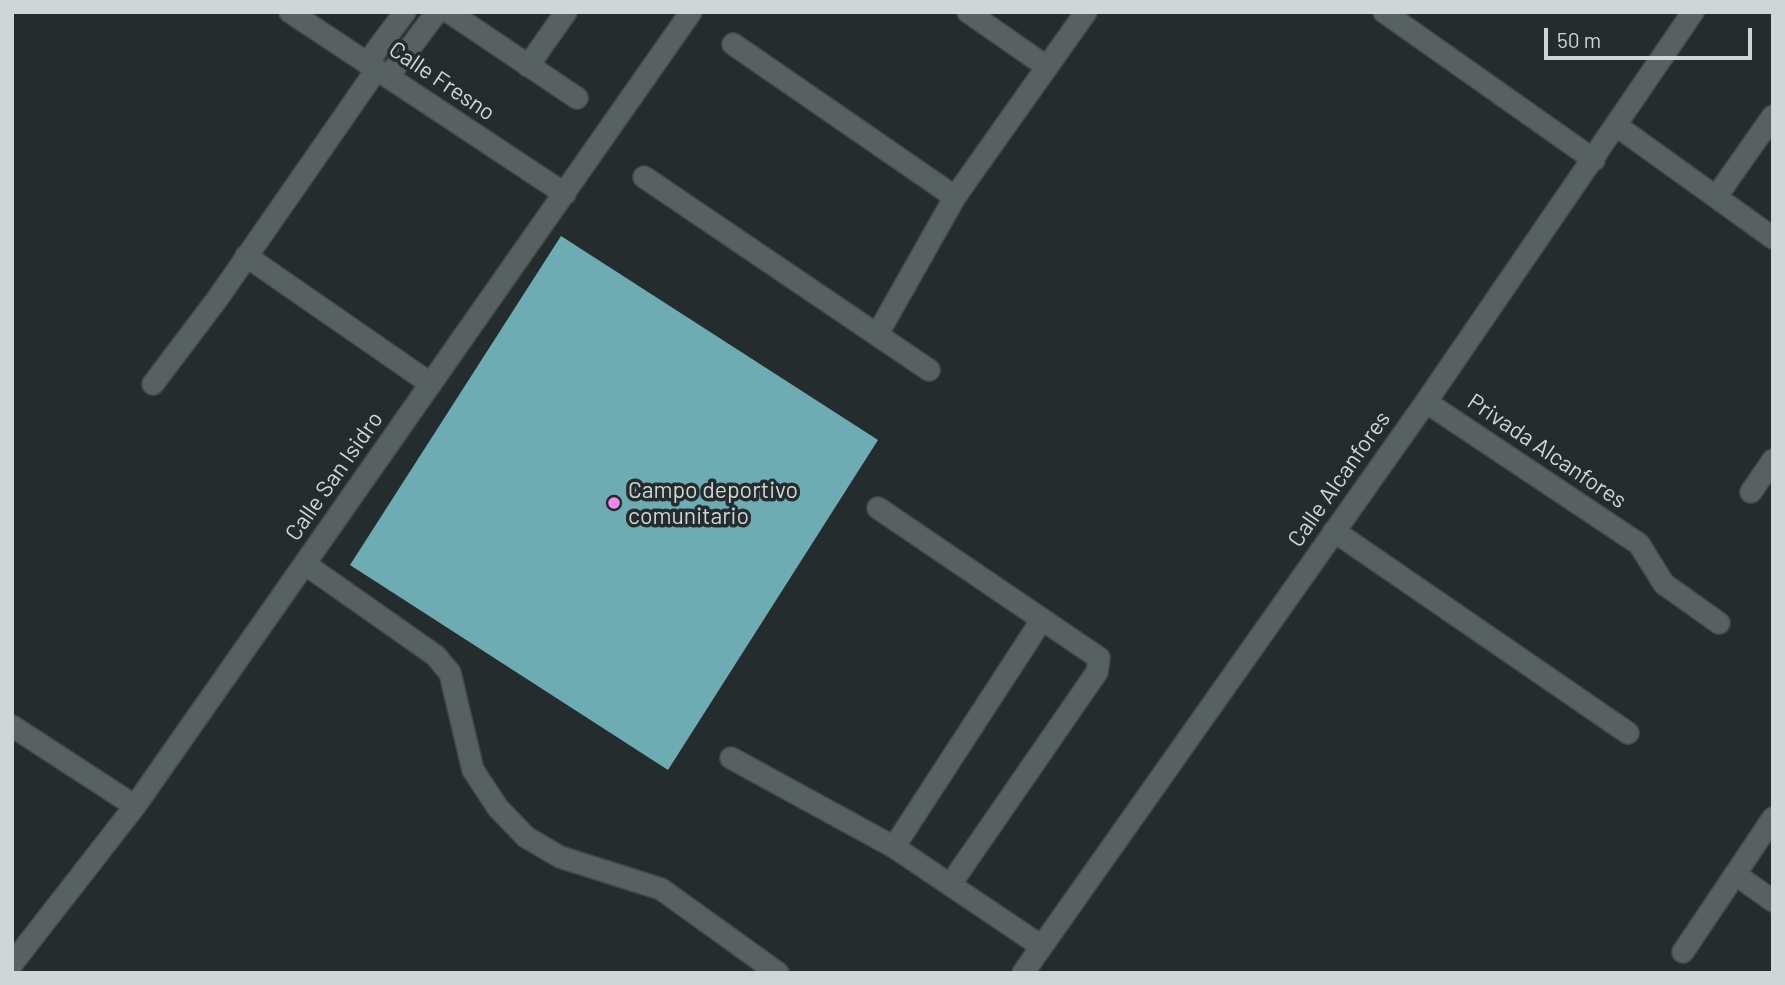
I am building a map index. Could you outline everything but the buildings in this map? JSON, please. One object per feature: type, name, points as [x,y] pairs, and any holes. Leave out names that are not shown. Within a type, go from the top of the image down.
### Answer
[{"type":"street","name":"Calle Fresno","points":[[290,12],[565,194]]},
{"type":"street","points":[[378,70],[405,12]]},
{"type":"street","points":[[153,384],[218,298],[378,70],[437,12]]},
{"type":"street","points":[[449,12],[577,98]]},
{"type":"street","points":[[528,66],[566,12]]},
{"type":"street","name":"Calle San Isidro","points":[[12,964],[135,806],[691,12]]},
{"type":"street","points":[[968,12],[1047,67]]},
{"type":"street","points":[[877,335],[955,197],[1086,12]]},
{"type":"street","points":[[1384,12],[1594,160]]},
{"type":"street","name":"Calle Alcanfores","points":[[1023,973],[1426,402],[1693,12]]},
{"type":"street","points":[[733,44],[955,197]]},
{"type":"street","points":[[1716,197],[1773,116]]},
{"type":"street","points":[[1617,126],[1773,238]]},
{"type":"street","points":[[644,177],[929,370]]},
{"type":"street","points":[[246,256],[431,384]]},
{"type":"street","name":"Privada Alcanfores","points":[[1426,402],[1639,544],[1664,584],[1719,623]]},
{"type":"street","points":[[1751,492],[1773,460]]},
{"type":"street","points":[[878,508],[1099,658],[1097,672],[950,885]]},
{"type":"street","points":[[1334,531],[1628,733]]},
{"type":"street","points":[[305,564],[436,656],[450,673],[473,770],[498,808],[526,837],[560,857],[661,889],[778,973]]},
{"type":"street","points":[[894,847],[1041,621]]},
{"type":"street","points":[[12,726],[135,806]]},
{"type":"street","points":[[731,758],[894,847],[1041,946]]},
{"type":"street","points":[[1683,953],[1773,818]]},
{"type":"street","points":[[1735,874],[1773,901]]},
{"type":"place","name":"Campo deportivo comunitario","points":[[614,503]]}]
